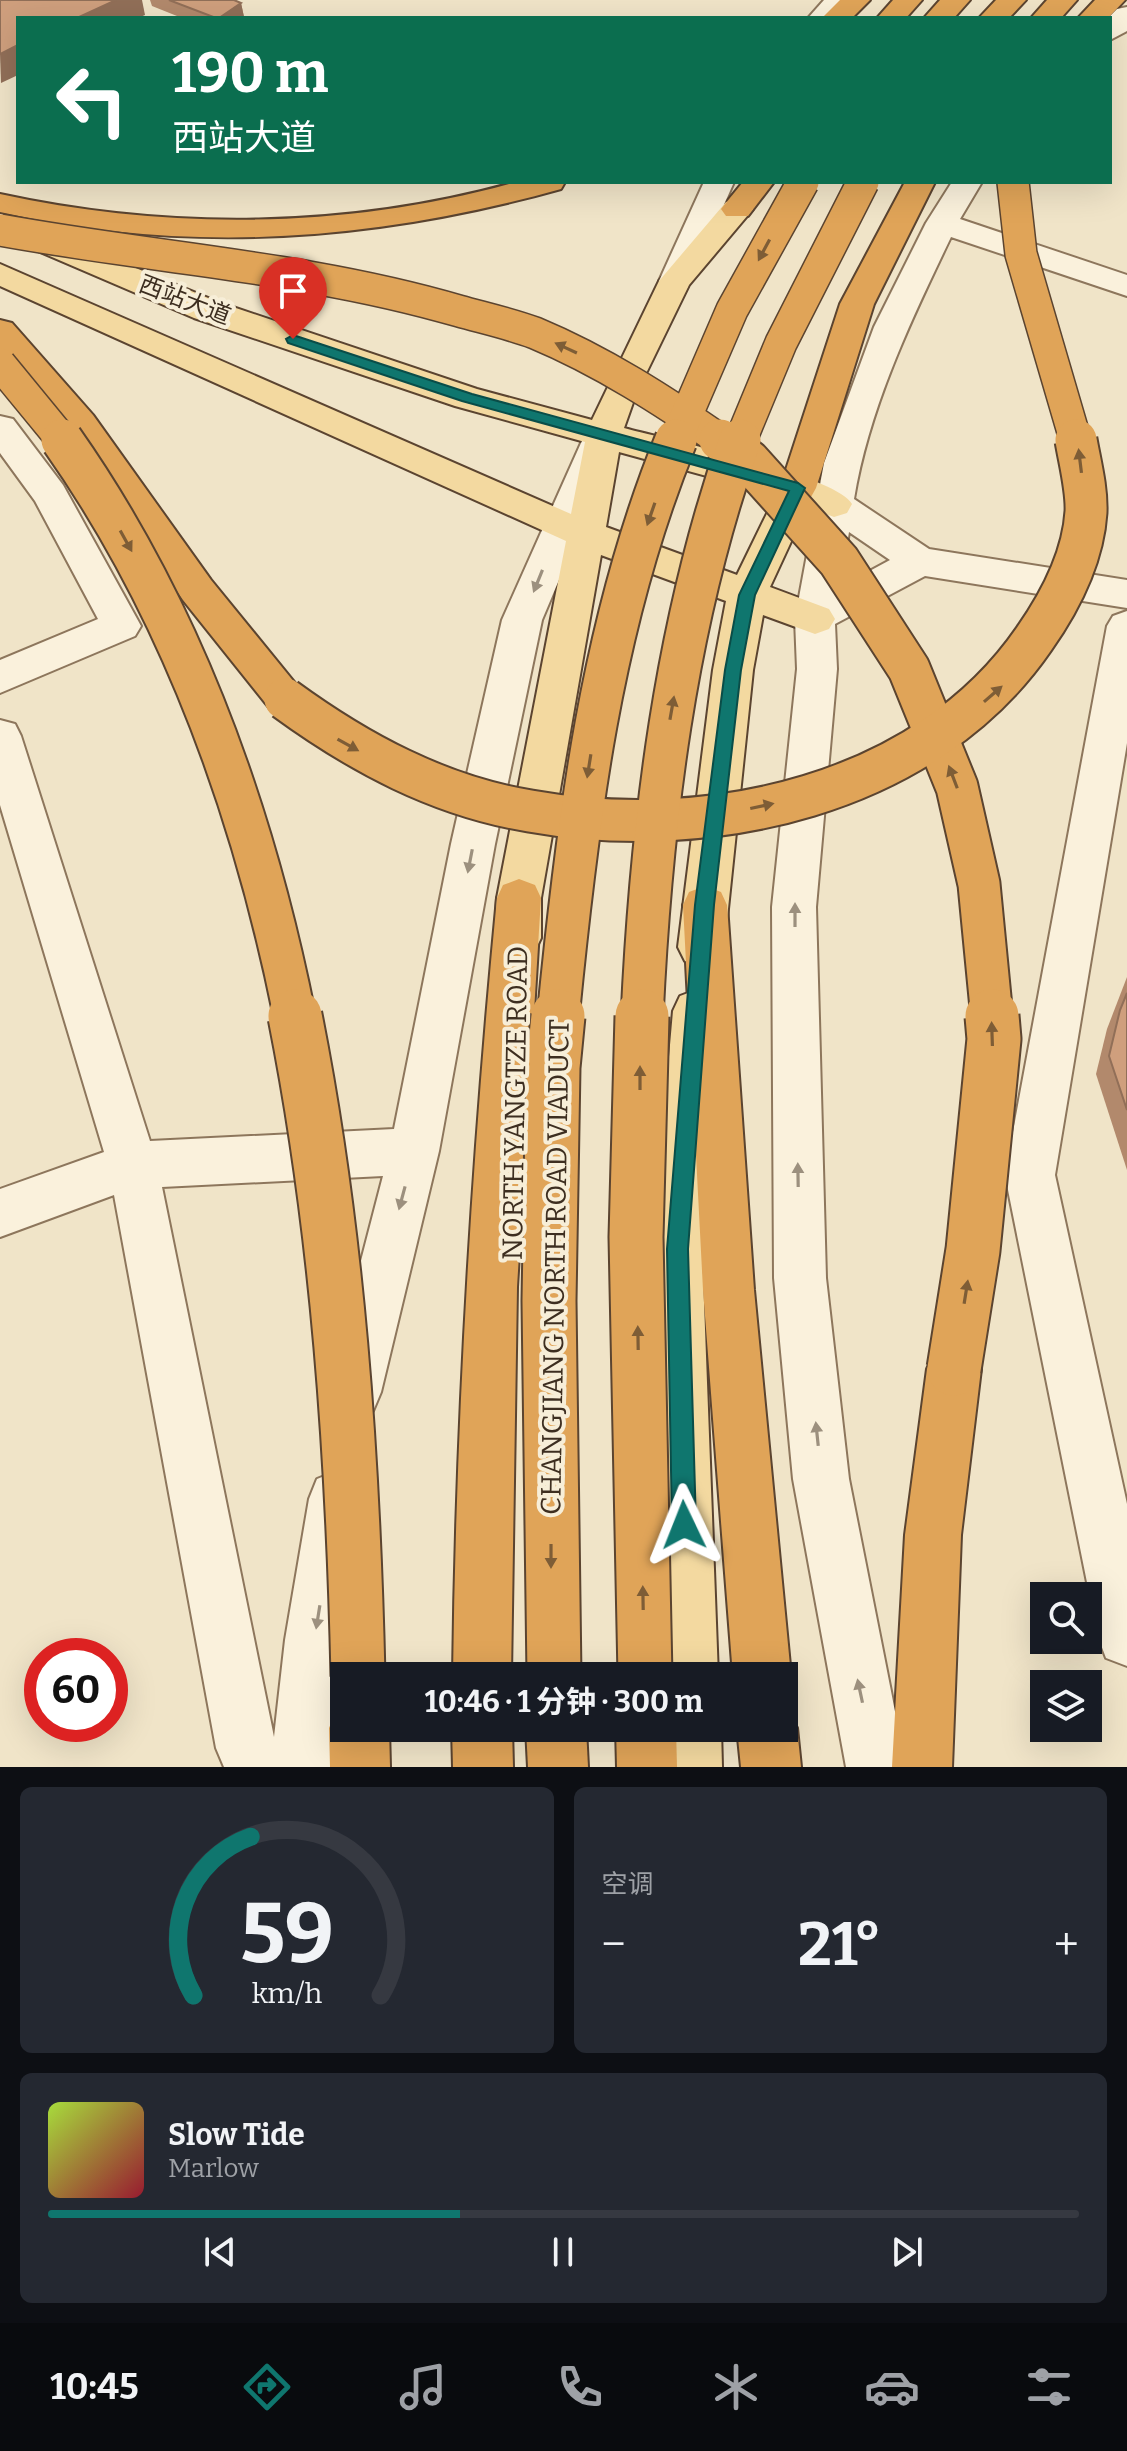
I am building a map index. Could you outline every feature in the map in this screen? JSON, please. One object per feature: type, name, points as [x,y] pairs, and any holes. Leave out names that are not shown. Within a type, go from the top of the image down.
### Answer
[{"type":"highway","points":[[838,16],[856,0]]},
{"type":"highway","points":[[893,16],[908,0]]},
{"type":"highway","points":[[940,16],[956,0]]},
{"type":"highway","points":[[995,16],[1012,0]]},
{"type":"highway","points":[[1047,16],[1063,0]]},
{"type":"highway","points":[[1094,16],[1111,0]]},
{"type":"highway","points":[[0,203],[32,212],[115,225],[206,229],[304,227],[417,214],[517,193],[544,184]]},
{"type":"highway","points":[[737,209],[757,184]]},
{"type":"highway","name":"CHANGJIANG NORTH ROAD VIADUCT","points":[[554,1662],[549,1331],[553,1067],[572,876],[593,743],[628,580],[674,445],[732,310],[802,184]]},
{"type":"highway","points":[[645,1662],[638,1304],[640,1047],[651,859],[672,710],[718,509],[751,412],[803,292],[862,184]]},
{"type":"highway","points":[[0,331],[81,424],[197,590],[285,699],[334,737],[393,770],[450,792],[516,809],[568,817],[628,821],[736,812],[784,802],[853,779],[880,768],[954,727],[1001,688],[1033,648],[1071,579],[1086,509],[1076,430],[1023,254],[1013,211],[1013,184]]},
{"type":"highway","points":[[0,230],[104,249],[298,274],[404,295],[534,333],[603,365],[659,397],[749,461],[839,561],[909,669],[957,787],[979,884],[994,1039],[973,1250],[933,1535],[922,1767]]},
{"type":"highway","points":[[0,364],[69,447],[107,505],[168,616],[217,734],[279,931],[318,1133],[338,1310],[357,1662]]},
{"type":"highway","points":[[482,1662],[481,1511],[499,1122],[519,898]]},
{"type":"highway","points":[[705,905],[716,1126],[743,1486],[761,1662]]},
{"type":"highway","points":[[359,1742],[360,1767]]},
{"type":"highway","points":[[482,1742],[483,1767]]},
{"type":"highway","points":[[557,1742],[558,1767]]},
{"type":"highway","points":[[646,1742],[647,1767]]},
{"type":"highway","points":[[768,1742],[771,1767]]},
{"type":"main road","points":[[604,434],[619,394],[675,281],[737,209]]},
{"type":"main road","name":"西站大道","points":[[0,223],[206,310],[467,398],[816,496]]},
{"type":"main road","name":"西站大道","points":[[0,274],[573,530],[815,619]]},
{"type":"main road","points":[[689,1662],[677,1249],[705,905],[733,670],[747,595],[816,496]]},
{"type":"main road","name":"NORTH YANGTZE ROAD","points":[[509,1662],[519,898],[573,530]]},
{"type":"main road","points":[[510,1742],[511,1767]]},
{"type":"main road","points":[[691,1742],[692,1767]]},
{"type":"street","points":[[824,16],[840,0]]},
{"type":"street","points":[[1112,30],[1127,15]]},
{"type":"street","points":[[675,281],[718,184]]},
{"type":"street","points":[[876,1767],[821,1479],[800,1278],[794,907],[817,669],[816,496],[842,463],[891,327],[931,202],[963,184]]},
{"type":"street","points":[[931,202],[1127,286]]},
{"type":"street","points":[[0,428],[50,494],[121,626],[0,677]]},
{"type":"street","points":[[301,1767],[314,1640],[360,1360],[414,1151],[473,844],[522,620],[573,530],[604,434]]},
{"type":"street","points":[[816,496],[920,561],[1127,594]]},
{"type":"street","points":[[815,619],[920,561]]},
{"type":"street","points":[[1127,626],[1030,1175],[1127,1637]]},
{"type":"street","points":[[0,736],[133,1165],[246,1748],[255,1767]]},
{"type":"street","points":[[0,1213],[133,1165],[414,1151]]},
{"type":"building","points":[[0,0],[116,0],[81,16],[16,16],[16,46],[0,54]]},
{"type":"building","points":[[169,0],[234,0],[241,3],[222,16],[211,16]]},
{"type":"building","points":[[1127,993],[1127,1110],[1109,1056]]},
{"type":"route","points":[[293,339],[467,398],[798,488],[747,595],[733,670],[705,905],[677,1249],[684,1525]]}]
